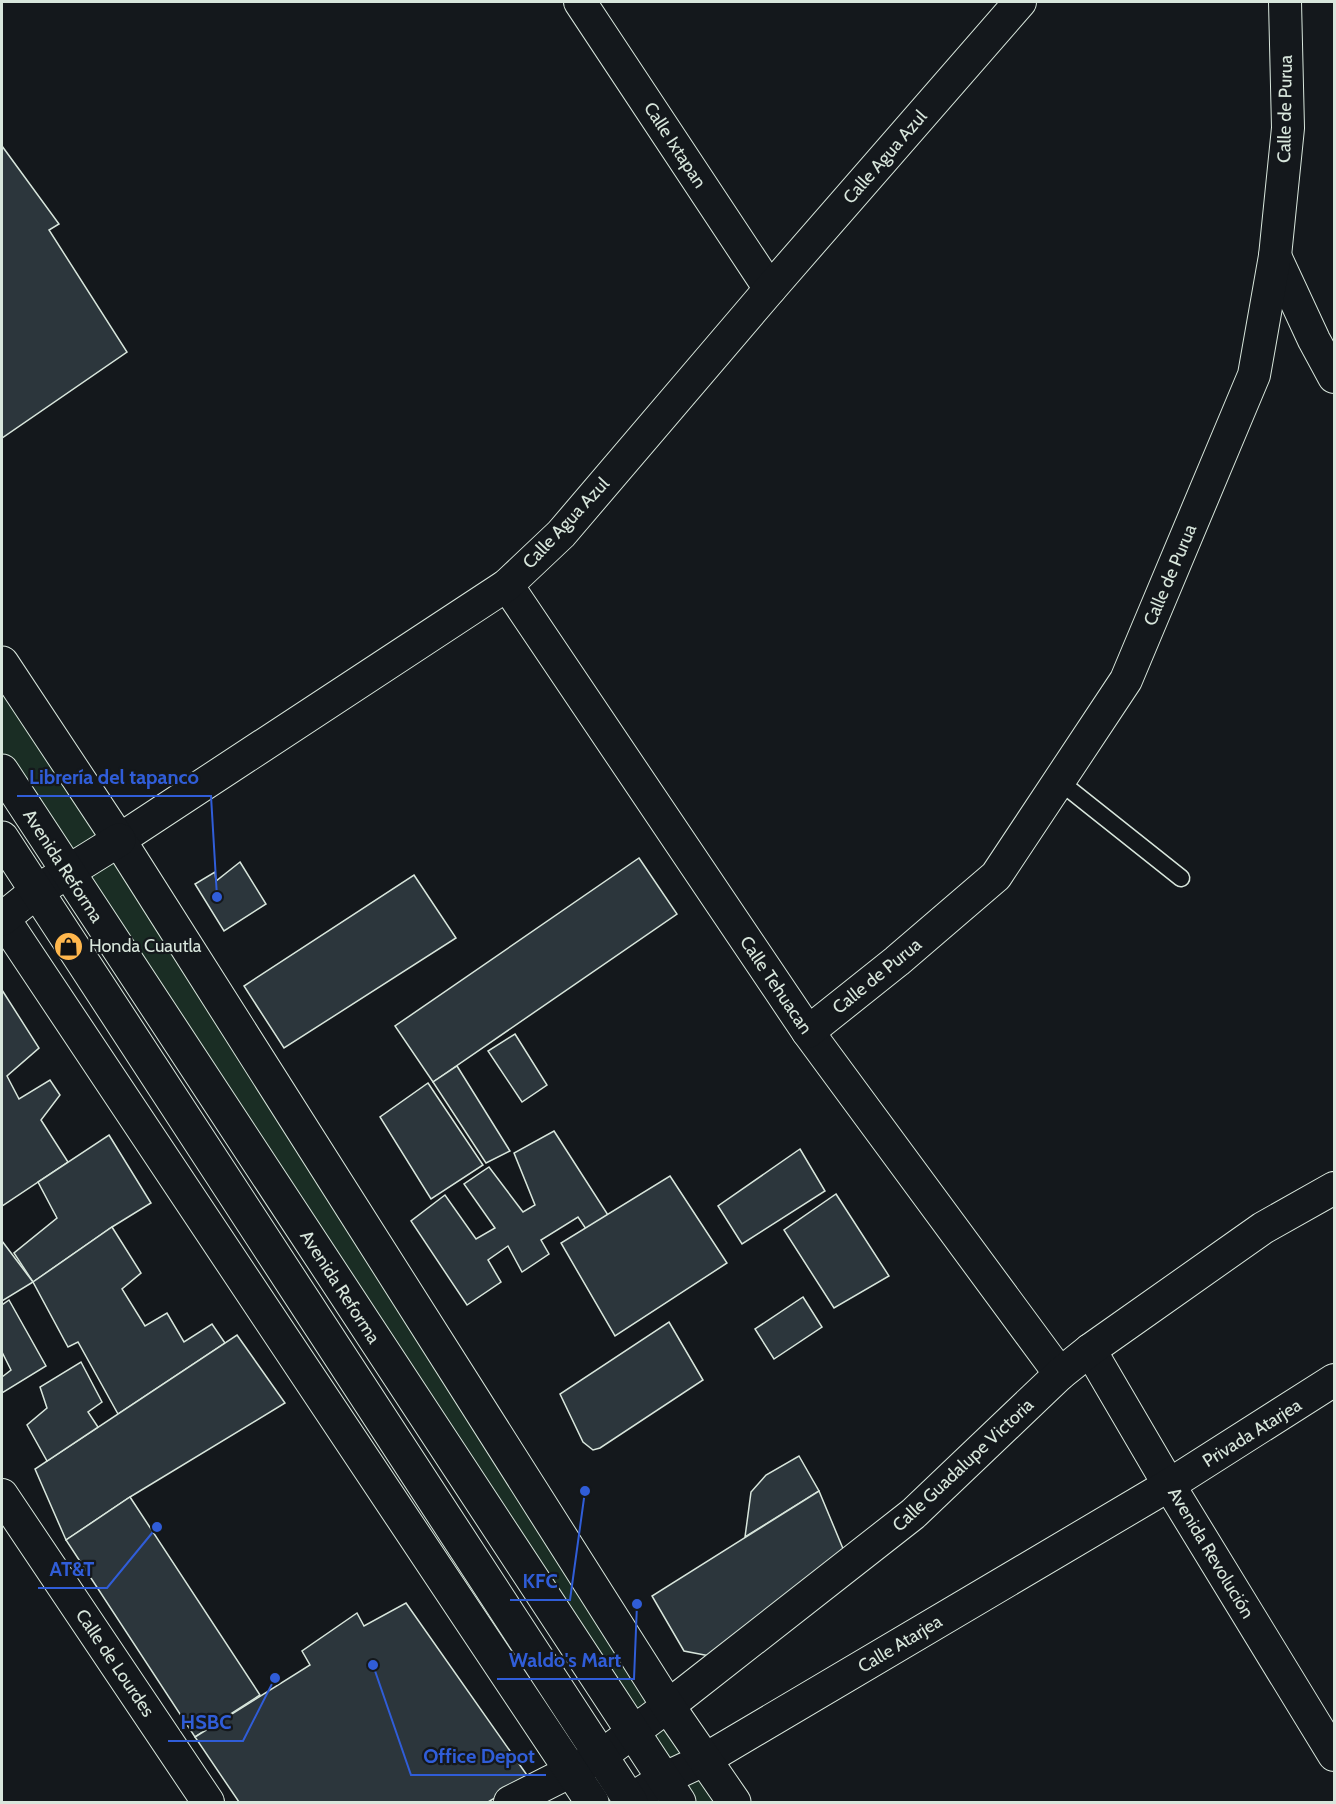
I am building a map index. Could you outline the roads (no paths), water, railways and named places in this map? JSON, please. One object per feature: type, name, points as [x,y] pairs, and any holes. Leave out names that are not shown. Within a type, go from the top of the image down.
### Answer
[{"type":"street","name":"Calle Ixtapan","points":[[580,2],[770,289]]},
{"type":"street","name":"Calle Agua Azul","points":[[2,918],[37,891],[119,840],[507,585],[561,534],[770,289],[1020,2]]},
{"type":"street","name":"Calle de Purua","points":[[808,1032],[897,961],[996,876],[1126,680],[1254,375],[1275,255],[1288,128],[1285,2]]},
{"type":"street","points":[[1275,255],[1314,340],[1335,377]]},
{"type":"street","name":"Calle Tehuacan","points":[[507,585],[808,1032],[1060,1374]]},
{"type":"street","points":[[2,663],[119,840],[668,1706],[734,1803]]},
{"type":"street","name":"Avenida Reforma","points":[[2,771],[671,1791]]},
{"type":"street","name":"Avenida Reforma","points":[[2,838],[630,1801]]},
{"type":"street","points":[[2,918],[592,1803]]},
{"type":"street","name":"Calle Guadalupe Victoria","points":[[510,1803],[601,1756],[913,1514],[1060,1374],[1090,1350],[1263,1228],[1335,1188]]},
{"type":"street","name":"Avenida Revolución","points":[[1090,1350],[1169,1485],[1335,1755]]},
{"type":"street","name":"Privada Atarjea","points":[[1169,1485],[1335,1380]]},
{"type":"street","name":"Calle Atarjea","points":[[630,1801],[671,1791],[704,1760],[1169,1485]]},
{"type":"street","name":"Calle de Lourdes","points":[[2,1495],[208,1803]]},
{"type":"lane","points":[[1059,781],[1181,878]]},
{"type":"place","name":"Librería del tapanco","points":[[217,897]]},
{"type":"place","name":"Honda Cuautla","points":[[68,946]]},
{"type":"place","name":"KFC","points":[[585,1491]]},
{"type":"place","name":"AT&T","points":[[157,1527]]},
{"type":"place","name":"Waldo's Mart","points":[[637,1604]]},
{"type":"place","name":"Office Depot","points":[[373,1665]]},
{"type":"place","name":"HSBC","points":[[275,1678]]}]
